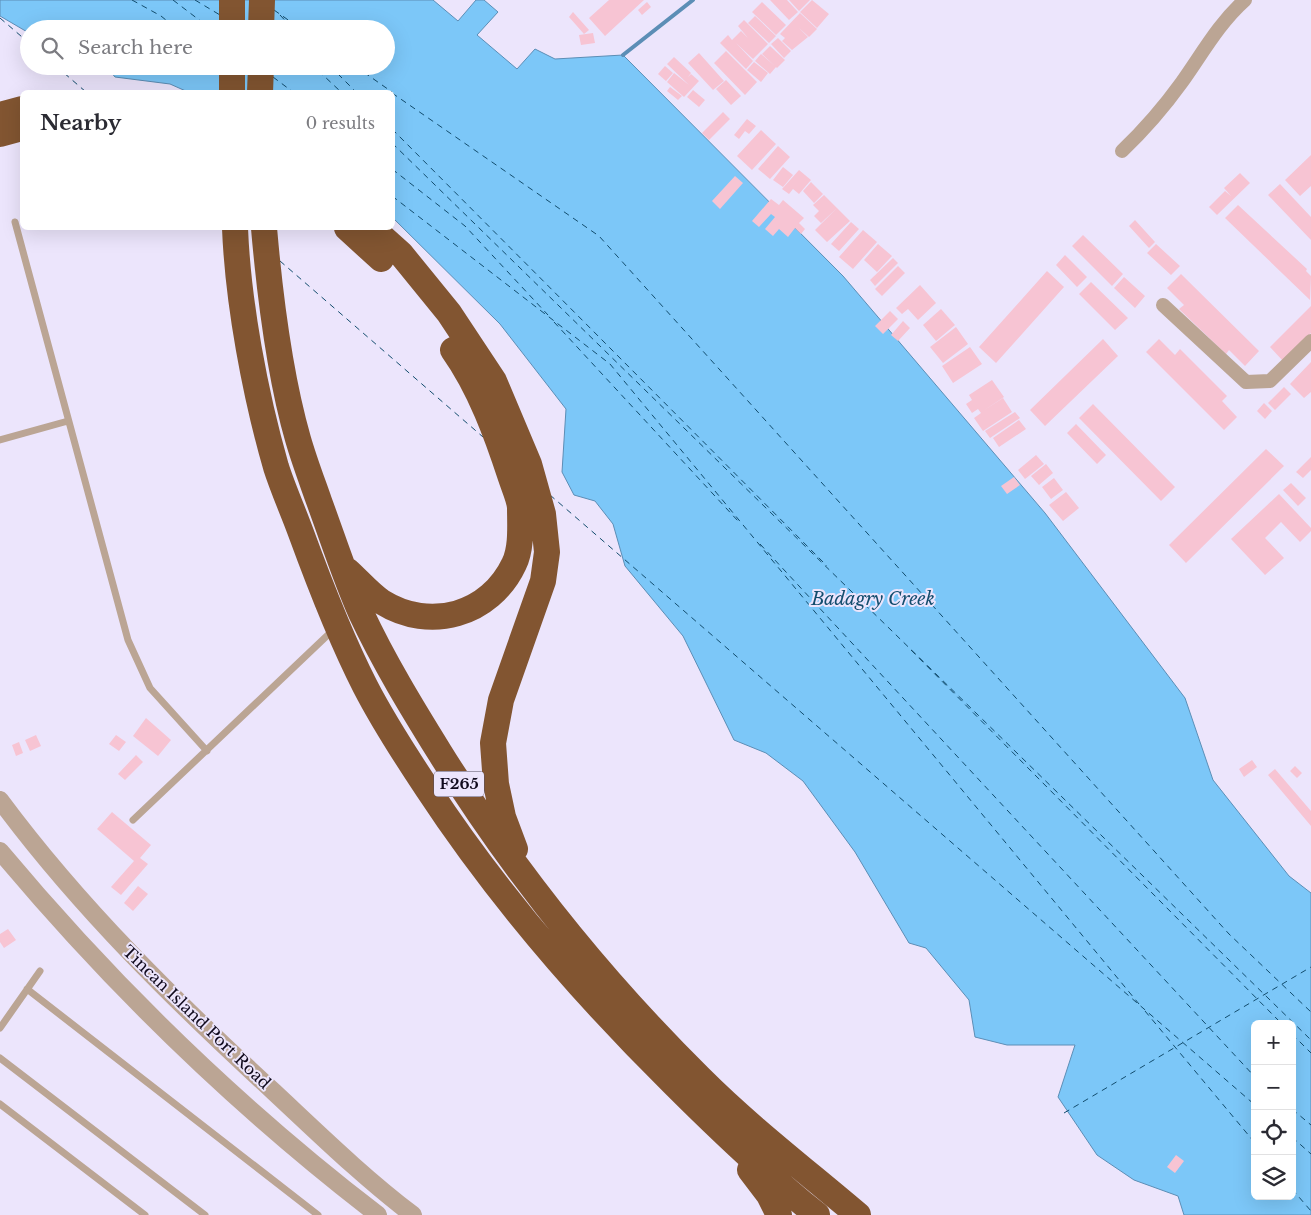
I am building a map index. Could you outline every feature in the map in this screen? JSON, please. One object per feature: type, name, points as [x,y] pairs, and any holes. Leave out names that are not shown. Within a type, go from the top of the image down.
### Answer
[{"type":"highway","points":[[232,0],[232,20]]},
{"type":"highway","points":[[261,20],[262,0]]},
{"type":"highway","points":[[232,75],[232,90]]},
{"type":"highway","points":[[260,90],[261,75]]},
{"type":"highway","points":[[0,115],[20,109]]},
{"type":"highway","points":[[0,134],[20,129]]},
{"type":"highway","name":"F265","points":[[264,230],[278,343],[291,413],[299,442],[342,564],[362,614],[410,706],[462,789],[526,881],[580,949],[655,1032],[702,1080],[750,1124],[858,1215]]},
{"type":"highway","points":[[342,564],[381,602],[404,612],[434,618],[466,610],[480,603],[499,587],[515,563],[520,536],[520,504],[503,452],[468,371],[421,305],[378,256],[349,230]]},
{"type":"highway","points":[[374,230],[401,254],[449,313],[494,381],[529,464],[543,514],[547,552],[543,581],[501,700],[493,743],[496,784],[503,817],[526,881]]},
{"type":"highway","name":"F265","points":[[235,232],[258,392],[277,468],[336,627],[366,688],[407,757],[497,888],[553,957],[618,1029],[724,1133],[817,1215]]},
{"type":"highway","points":[[724,1133],[769,1195],[779,1215]]},
{"type":"street","points":[[1122,152],[1142,131],[1182,82],[1210,41],[1245,0]]},
{"type":"street","points":[[1163,305],[1246,382],[1270,381],[1311,341]]},
{"type":"street","name":"Tincan Island Port Road","points":[[0,800],[89,910],[199,1023],[321,1135],[413,1215]]},
{"type":"street","name":"Tincan Island Port Road","points":[[0,851],[98,960],[185,1048],[314,1164],[378,1215]]},
{"type":"lane","points":[[14,222],[128,640],[150,688],[207,751]]},
{"type":"lane","points":[[0,440],[68,421]]},
{"type":"lane","points":[[133,820],[336,627]]},
{"type":"lane","points":[[0,1028],[40,970]]},
{"type":"lane","points":[[27,989],[318,1215]]},
{"type":"lane","points":[[0,1058],[205,1215]]},
{"type":"lane","points":[[0,1104],[145,1215]]},
{"type":"water","name":"Badagry Creek","points":[[0,0],[433,0],[458,21],[476,0],[484,0],[498,12],[477,35],[517,69],[535,49],[555,59],[623,55],[843,276],[1045,513],[1185,698],[1213,780],[1289,876],[1311,893],[1311,1215],[1184,1215],[1178,1196],[1134,1180],[1097,1155],[1058,1097],[1075,1045],[1007,1045],[975,1037],[969,1000],[926,948],[909,943],[855,852],[803,781],[766,753],[734,740],[683,636],[625,566],[613,524],[595,501],[574,495],[562,472],[566,409],[500,324],[395,220],[395,90],[184,90],[170,84],[115,77],[113,75],[395,75],[395,20],[20,20],[20,28],[0,16]]},
{"type":"building","points":[[609,0],[644,0],[605,36],[589,18]]},
{"type":"building","points":[[770,0],[787,0],[798,12],[789,20]]},
{"type":"building","points":[[789,0],[810,0],[799,11]]},
{"type":"building","points":[[812,0],[829,14],[817,28],[800,12]]},
{"type":"building","points":[[647,2],[651,7],[642,15],[638,10]]},
{"type":"building","points":[[762,2],[786,25],[776,35],[752,12]]},
{"type":"building","points":[[573,12],[589,30],[584,34],[569,17]]},
{"type":"building","points":[[800,13],[817,29],[809,37],[799,28],[808,37],[792,50],[782,41],[785,38],[780,34]]},
{"type":"building","points":[[755,16],[776,36],[769,43],[748,23]]},
{"type":"building","points":[[744,20],[768,44],[753,59],[736,43],[753,61],[746,69],[720,43],[728,35],[732,40],[741,31],[748,38],[738,26]]},
{"type":"building","points":[[593,33],[595,43],[581,45],[579,35]]},
{"type":"building","points":[[778,38],[791,51],[784,58],[771,44]]},
{"type":"building","points":[[770,46],[785,60],[777,68],[762,54]]},
{"type":"building","points":[[726,51],[757,82],[745,95],[714,63]]},
{"type":"building","points":[[699,53],[724,81],[713,90],[688,63]]},
{"type":"building","points":[[761,54],[776,67],[770,74],[755,61]]},
{"type":"building","points":[[674,57],[691,73],[688,77],[691,74],[699,81],[684,97],[667,82],[674,73],[689,85],[667,64]]},
{"type":"building","points":[[754,62],[768,73],[761,82],[747,70]]},
{"type":"building","points":[[665,66],[673,73],[666,81],[658,74]]},
{"type":"building","points":[[726,80],[741,96],[731,105],[716,89]]},
{"type":"building","points":[[670,87],[682,96],[678,100],[667,91]]},
{"type":"building","points":[[693,90],[705,100],[699,107],[687,97]]},
{"type":"building","points":[[723,112],[730,119],[709,140],[702,133]]},
{"type":"building","points":[[747,119],[756,126],[749,134],[745,131],[739,139],[734,135]]},
{"type":"building","points":[[761,130],[776,144],[752,170],[737,156]]},
{"type":"building","points":[[778,146],[790,157],[770,179],[758,169]]},
{"type":"building","points":[[1311,155],[1311,186],[1300,196],[1285,180]]},
{"type":"building","points":[[783,167],[793,175],[783,187],[773,180]]},
{"type":"building","points":[[799,170],[811,180],[799,194],[793,189],[789,194],[782,189]]},
{"type":"building","points":[[1240,173],[1250,183],[1217,215],[1209,207],[1225,191],[1231,196],[1224,188]]},
{"type":"building","points":[[735,176],[743,183],[720,209],[712,201]]},
{"type":"building","points":[[811,182],[823,194],[814,203],[803,191]]},
{"type":"building","points":[[1280,184],[1311,217],[1311,240],[1268,195]]},
{"type":"building","points":[[824,195],[837,208],[821,223],[814,216],[819,211],[813,205]]},
{"type":"building","points":[[771,199],[779,205],[783,200],[804,218],[799,223],[805,229],[801,234],[795,228],[788,237],[779,229],[773,236],[765,229],[775,217],[771,214],[759,227],[752,221]]},
{"type":"building","points":[[1238,205],[1307,269],[1306,271],[1311,276],[1310,300],[1225,218]]},
{"type":"building","points":[[837,208],[850,221],[827,242],[815,230]]},
{"type":"building","points":[[1135,220],[1155,242],[1149,248],[1129,226]]},
{"type":"building","points":[[851,222],[859,229],[839,251],[831,244]]},
{"type":"building","points":[[863,230],[877,242],[853,269],[839,257]]},
{"type":"building","points":[[1083,235],[1123,274],[1112,286],[1072,246]]},
{"type":"building","points":[[878,244],[892,256],[877,272],[864,260]]},
{"type":"building","points":[[1156,244],[1180,266],[1171,275],[1147,253]]},
{"type":"building","points":[[1065,255],[1087,277],[1077,287],[1056,265]]},
{"type":"building","points":[[893,258],[898,263],[875,286],[870,280]]},
{"type":"building","points":[[898,266],[905,273],[882,296],[875,289]]},
{"type":"building","points":[[1047,271],[1064,287],[996,363],[979,347]]},
{"type":"building","points":[[1181,274],[1259,351],[1245,366],[1229,350],[1226,354],[1179,309],[1184,305],[1167,288]]},
{"type":"building","points":[[1124,277],[1145,296],[1135,308],[1114,288]]},
{"type":"building","points":[[1091,282],[1128,318],[1115,330],[1079,294]]},
{"type":"building","points":[[920,285],[936,303],[918,320],[908,309],[902,314],[896,308]]},
{"type":"building","points":[[1311,306],[1311,333],[1283,361],[1270,347]]},
{"type":"building","points":[[941,309],[955,325],[936,341],[923,325]]},
{"type":"building","points":[[890,311],[898,319],[883,334],[875,326]]},
{"type":"building","points":[[903,321],[910,328],[898,341],[891,335]]},
{"type":"building","points":[[956,327],[968,344],[943,363],[930,347]]},
{"type":"building","points":[[1103,339],[1118,356],[1045,426],[1030,410]]},
{"type":"building","points":[[1159,339],[1175,355],[1180,349],[1227,396],[1222,401],[1237,417],[1224,430],[1146,352]]},
{"type":"building","points":[[970,347],[982,364],[953,383],[942,366]]},
{"type":"building","points":[[1311,362],[1311,392],[1304,398],[1290,384]]},
{"type":"building","points":[[992,380],[1004,397],[983,411],[1003,398],[1012,412],[983,431],[974,418],[981,413],[978,409],[972,413],[966,404],[972,400],[969,395]]},
{"type":"building","points":[[1284,387],[1291,394],[1275,410],[1268,403]]},
{"type":"building","points":[[1264,403],[1272,411],[1265,419],[1257,411]]},
{"type":"building","points":[[1093,404],[1175,487],[1161,501],[1079,418]]},
{"type":"building","points":[[1015,412],[1020,418],[990,438],[985,431]]},
{"type":"building","points":[[1019,420],[1026,429],[999,447],[993,438]]},
{"type":"building","points":[[1076,424],[1106,455],[1097,464],[1067,433]]},
{"type":"building","points":[[1266,449],[1284,466],[1186,563],[1169,545]]},
{"type":"building","points":[[1036,455],[1044,464],[1025,479],[1018,470]]},
{"type":"building","points":[[1311,457],[1311,470],[1303,478],[1296,472]]},
{"type":"building","points":[[1046,464],[1053,473],[1039,485],[1031,476]]},
{"type":"building","points":[[1014,477],[1020,485],[1007,494],[1001,486]]},
{"type":"building","points":[[1054,478],[1063,490],[1051,499],[1042,487]]},
{"type":"building","points":[[1291,483],[1306,498],[1298,506],[1283,490]]},
{"type":"building","points":[[1066,492],[1079,508],[1063,521],[1049,505]]},
{"type":"building","points":[[1279,494],[1311,528],[1311,531],[1300,542],[1281,522],[1265,538],[1284,558],[1265,575],[1231,539]]},
{"type":"building","points":[[146,718],[171,740],[158,756],[133,736]]},
{"type":"building","points":[[36,735],[41,746],[30,751],[25,740]]},
{"type":"building","points":[[116,735],[126,742],[119,751],[109,744]]},
{"type":"building","points":[[19,742],[23,753],[16,756],[12,745]]},
{"type":"building","points":[[136,755],[143,762],[125,780],[118,774]]},
{"type":"building","points":[[1252,760],[1257,767],[1244,777],[1239,769]]},
{"type":"building","points":[[1295,766],[1302,773],[1297,778],[1290,771]]},
{"type":"building","points":[[1275,769],[1311,811],[1311,826],[1268,775]]},
{"type":"building","points":[[112,812],[151,845],[140,858],[148,864],[121,895],[111,887],[134,861],[97,829]]},
{"type":"building","points":[[138,886],[148,894],[133,911],[124,903]]},
{"type":"building","points":[[8,929],[16,940],[4,948],[0,942],[0,934]]},
{"type":"building","points":[[1176,1155],[1184,1161],[1175,1173],[1167,1167]]},
{"type":"waterway","points":[[623,55],[693,0]]},
{"type":"ferry route","points":[[132,0],[166,20]]},
{"type":"ferry route","points":[[173,0],[199,20]]},
{"type":"ferry route","points":[[195,0],[220,15]]},
{"type":"ferry route","points":[[274,10],[288,20]]},
{"type":"ferry route","points":[[280,15],[285,20]]},
{"type":"ferry route","points":[[0,18],[20,35]]},
{"type":"ferry route","points":[[66,75],[84,90]]},
{"type":"ferry route","points":[[323,75],[339,90]]},
{"type":"ferry route","points":[[339,75],[354,90]]},
{"type":"ferry route","points":[[368,75],[389,90]]},
{"type":"ferry route","points":[[273,77],[290,90]]},
{"type":"ferry route","points":[[395,95],[599,236],[1229,934],[1311,1012]]},
{"type":"ferry route","points":[[395,132],[827,566]]},
{"type":"ferry route","points":[[395,146],[1311,1040]]},
{"type":"ferry route","points":[[395,171],[465,226],[548,315]]},
{"type":"ferry route","points":[[395,198],[610,364],[1139,1004]]},
{"type":"ferry route","points":[[280,261],[483,437]]},
{"type":"ferry route","points":[[554,322],[738,521]]},
{"type":"ferry route","points":[[550,495],[1251,1102]]},
{"type":"ferry route","points":[[760,544],[1251,1073]]},
{"type":"ferry route","points":[[911,650],[1278,1020]]},
{"type":"ferry route","points":[[1064,1113],[1311,967]]},
{"type":"ferry route","points":[[1145,1011],[1251,1138]]},
{"type":"ferry route","points":[[1296,1038],[1311,1053]]},
{"type":"ferry route","points":[[1293,1110],[1311,1125]]},
{"type":"ferry route","points":[[1296,1141],[1311,1154]]},
{"type":"ferry route","points":[[1296,1194],[1311,1211]]}]
